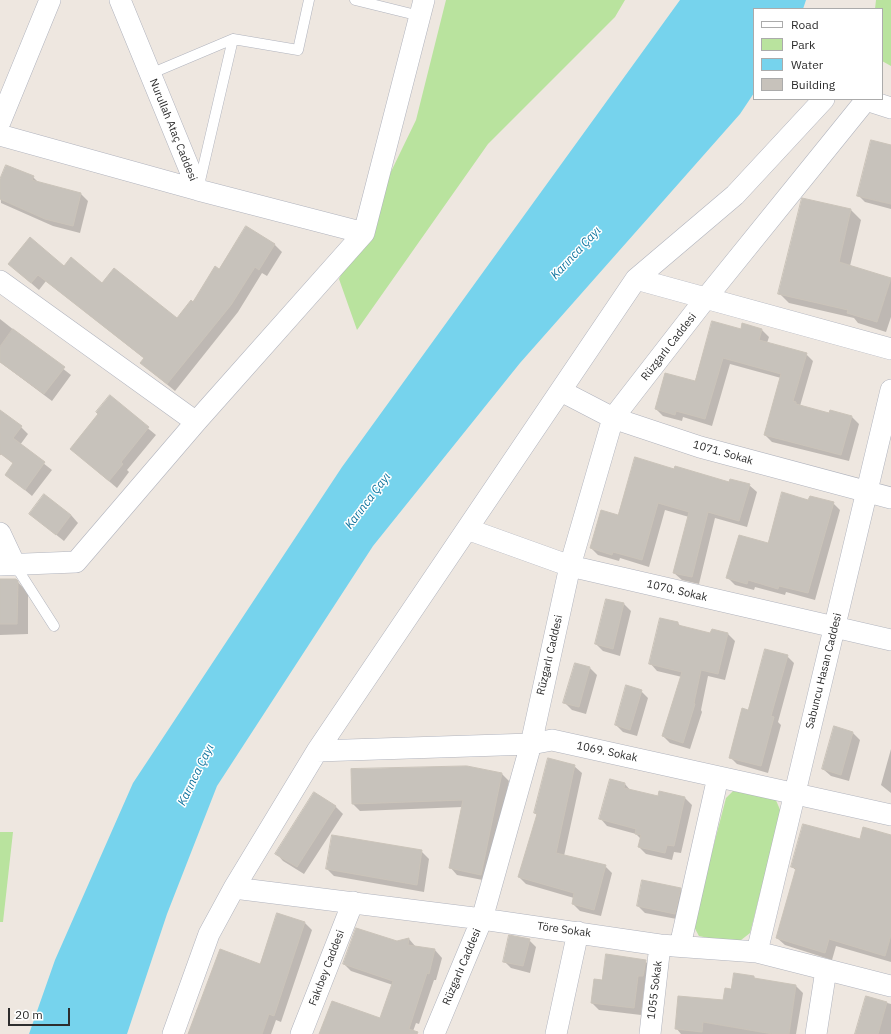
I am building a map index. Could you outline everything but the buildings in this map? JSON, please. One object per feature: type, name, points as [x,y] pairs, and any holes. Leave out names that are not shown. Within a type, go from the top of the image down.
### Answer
[{"type":"street","points":[[0,122],[50,0]]},
{"type":"street","name":"Nurullah Ataç Caddesi","points":[[120,0],[198,190],[364,233]]},
{"type":"street","points":[[0,534],[8,565],[76,562],[196,422],[364,233],[422,8]]},
{"type":"street","points":[[173,1034],[209,934],[234,888],[317,751],[636,279],[734,195],[823,100]]},
{"type":"street","name":"Rüzgarlı Caddesi","points":[[434,1034],[482,919],[531,744],[570,566],[614,418],[706,298],[866,100],[891,108]]},
{"type":"street","points":[[0,135],[198,190]]},
{"type":"street","points":[[636,279],[891,349]]},
{"type":"street","points":[[0,281],[196,422]]},
{"type":"street","name":"Sabuncu Hasan Caddesi","points":[[757,952],[891,390]]},
{"type":"street","name":"1071. Sokak","points":[[561,391],[614,418],[700,447],[867,493],[891,498]]},
{"type":"street","name":"1070. Sokak","points":[[467,529],[570,566],[891,640]]},
{"type":"street","name":"1069. Sokak","points":[[317,751],[531,744],[552,740],[891,816]]},
{"type":"street","name":"1055 Sokak","points":[[650,1034],[670,946],[718,777]]},
{"type":"street","name":"Töre Sokak","points":[[234,888],[482,919],[670,946],[757,952],[891,986]]},
{"type":"street","name":"Fakıbey Caddesi","points":[[301,1034],[352,902]]},
{"type":"street","points":[[556,1034],[578,932]]},
{"type":"street","points":[[816,1034],[826,970]]},
{"type":"lane","points":[[150,74],[233,39],[298,50],[309,0]]},
{"type":"lane","points":[[355,0],[422,8]]},
{"type":"lane","points":[[198,190],[233,39]]},
{"type":"lane","points":[[8,565],[54,626]]},
{"type":"green space","points":[[446,0],[625,0],[615,17],[488,144],[357,330],[339,279],[416,120]]},
{"type":"green space","points":[[876,0],[891,0],[891,66],[883,62],[883,8],[875,8]]},
{"type":"green space","points":[[733,791],[775,798],[781,812],[750,933],[736,944],[699,936],[693,925],[726,798]]},
{"type":"green space","points":[[0,832],[13,832],[3,922],[0,922]]},
{"type":"water","name":"Karınca Çayı","points":[[680,0],[806,0],[803,8],[753,8],[753,94],[740,114],[520,363],[373,546],[217,786],[167,914],[127,1034],[29,1034],[55,960],[133,783],[342,467]]}]
